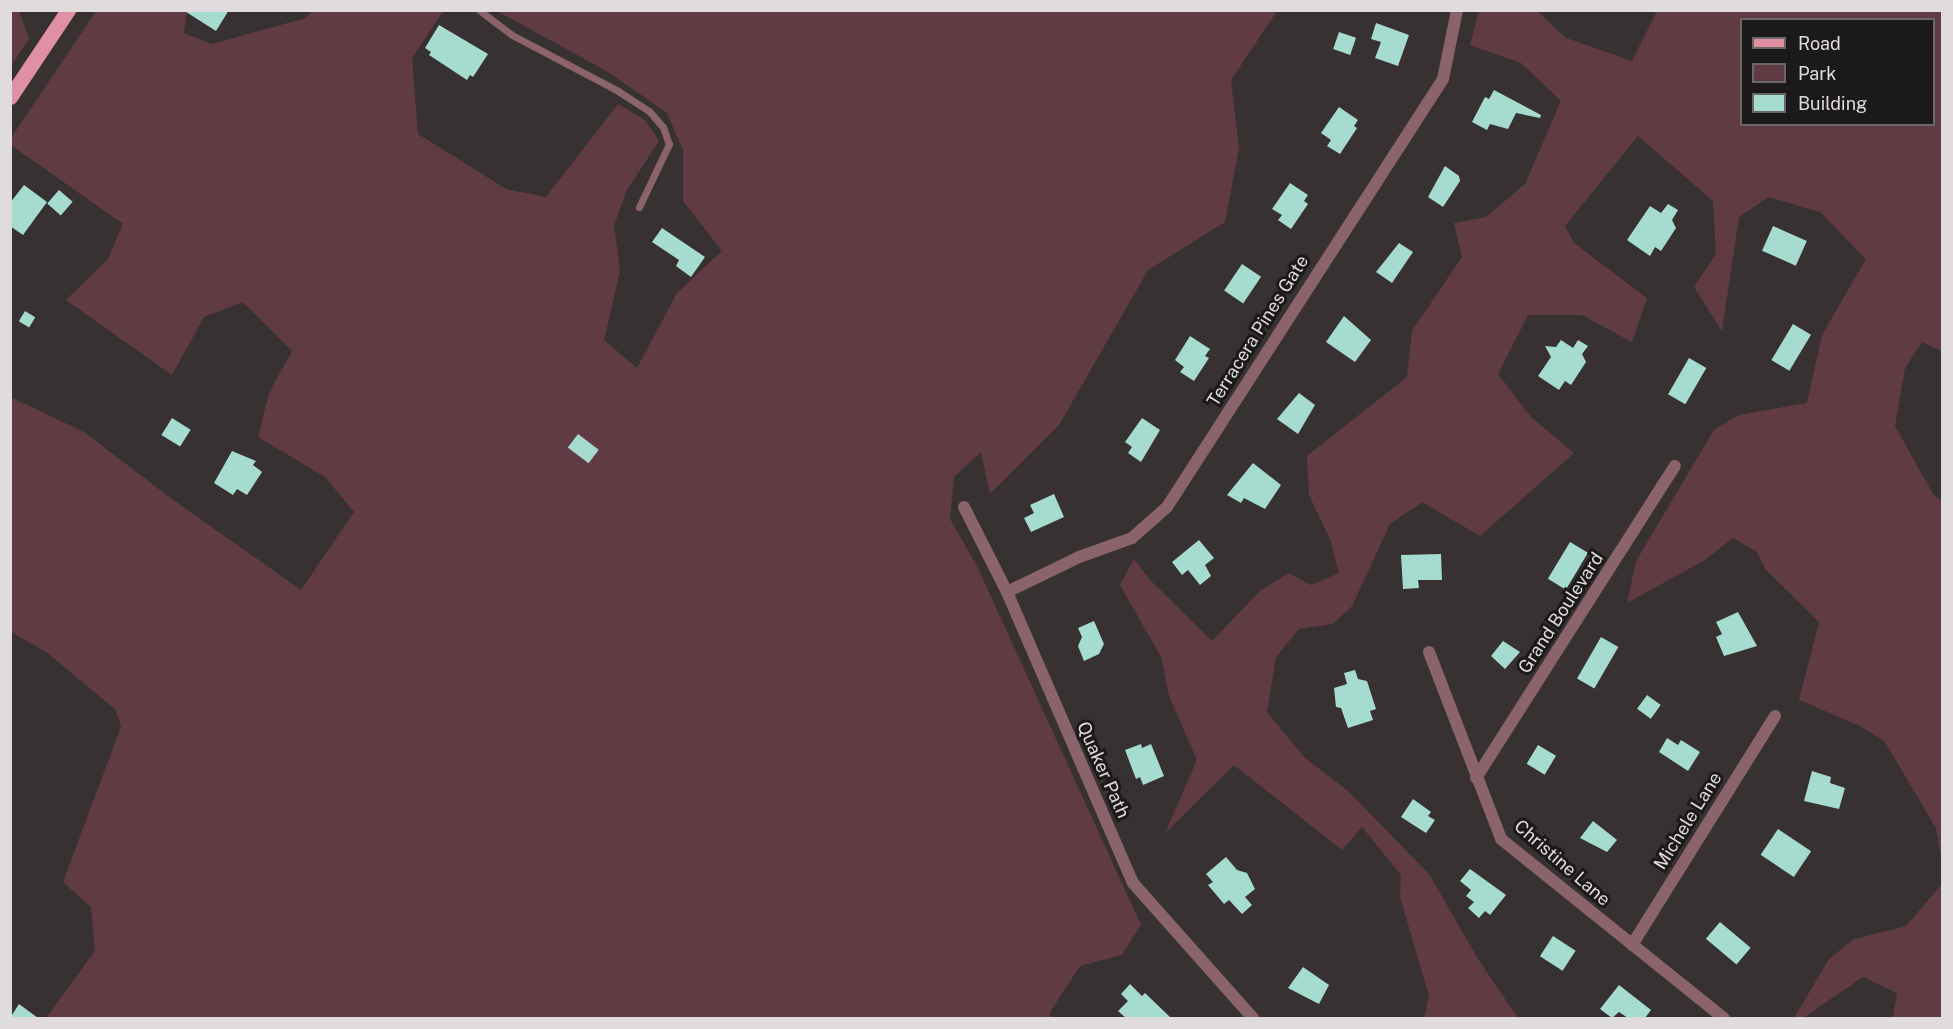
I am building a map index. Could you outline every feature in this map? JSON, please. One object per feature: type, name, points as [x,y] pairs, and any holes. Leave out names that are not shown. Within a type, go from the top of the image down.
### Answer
[{"type":"main road","points":[[10,98],[68,10]]},
{"type":"street","name":"Terracera Pines Gate","points":[[1007,592],[1079,557],[1132,538],[1167,507],[1443,79],[1457,10]]},
{"type":"street","name":"Grand Boulevard","points":[[1476,778],[1675,466]]},
{"type":"street","name":"Quaker Path","points":[[964,507],[1007,592],[1133,883],[1253,1018]]},
{"type":"street","name":"Christine Lane","points":[[1429,652],[1501,839],[1724,1018]]},
{"type":"street","name":"Michele Lane","points":[[1632,945],[1775,716]]},
{"type":"lane","points":[[479,10],[512,35],[618,91],[649,111],[663,127],[669,144],[639,207]]},
{"type":"green space","points":[[11,10],[19,11],[29,39],[11,66]]},
{"type":"green space","points":[[96,11],[187,11],[184,33],[211,44],[306,18],[312,11],[443,11],[412,58],[418,134],[506,189],[546,197],[618,104],[645,120],[659,141],[627,190],[614,225],[620,271],[604,340],[637,368],[677,293],[722,251],[683,201],[683,150],[667,113],[608,72],[497,11],[1277,11],[1231,80],[1239,148],[1225,222],[1148,270],[1059,425],[990,494],[981,452],[954,477],[950,519],[977,566],[1141,925],[1122,955],[1080,966],[1050,1012],[1050,1018],[46,1018],[95,951],[91,907],[63,882],[121,727],[116,710],[46,652],[11,632],[10,397],[84,432],[172,499],[301,590],[354,512],[325,477],[258,437],[269,393],[292,351],[243,302],[204,317],[172,375],[66,300],[108,259],[123,224],[11,145],[11,138]]},
{"type":"green space","points":[[1479,11],[1537,11],[1566,38],[1632,61],[1657,11],[1942,11],[1942,351],[1922,342],[1905,368],[1895,426],[1933,494],[1942,501],[1942,863],[1936,828],[1885,742],[1860,726],[1799,700],[1819,622],[1766,570],[1757,552],[1733,538],[1705,560],[1627,603],[1636,561],[1714,430],[1739,415],[1807,403],[1822,335],[1866,259],[1820,212],[1769,197],[1739,217],[1722,331],[1694,287],[1716,254],[1713,201],[1638,136],[1565,226],[1574,243],[1647,298],[1632,342],[1582,315],[1528,315],[1498,374],[1530,416],[1574,453],[1480,536],[1422,502],[1390,524],[1352,606],[1333,624],[1299,629],[1276,657],[1267,712],[1305,758],[1348,791],[1429,874],[1478,959],[1518,1018],[1424,1018],[1429,996],[1400,897],[1401,875],[1362,827],[1342,850],[1234,765],[1165,833],[1197,760],[1169,696],[1161,657],[1120,585],[1134,559],[1150,580],[1212,641],[1260,591],[1288,573],[1311,585],[1339,573],[1330,539],[1309,495],[1307,456],[1407,377],[1412,331],[1462,257],[1454,223],[1486,217],[1525,184],[1561,101],[1521,63],[1470,45]]},
{"type":"green space","points":[[1942,884],[1942,1018],[1893,1018],[1897,993],[1863,977],[1803,1018],[1794,1018],[1829,959],[1854,939],[1906,926]]},
{"type":"building","points":[[183,10],[229,10],[216,31]]},
{"type":"building","points":[[1376,23],[1409,35],[1398,66],[1375,58],[1381,42],[1371,39]]},
{"type":"building","points":[[439,25],[488,54],[473,77],[470,75],[467,80],[429,55],[431,52],[425,48]]},
{"type":"building","points":[[1339,32],[1356,38],[1350,55],[1333,49]]},
{"type":"building","points":[[1494,90],[1541,115],[1540,118],[1516,113],[1508,129],[1490,124],[1487,130],[1472,122],[1485,97],[1489,99]]},
{"type":"building","points":[[1339,107],[1358,120],[1354,126],[1357,128],[1340,154],[1327,146],[1331,140],[1321,133]]},
{"type":"building","points":[[1445,166],[1459,176],[1460,181],[1443,207],[1428,197]]},
{"type":"building","points":[[1290,183],[1308,195],[1304,201],[1308,204],[1291,229],[1278,220],[1282,215],[1272,209]]},
{"type":"building","points":[[24,185],[47,202],[23,235],[10,226],[10,203]]},
{"type":"building","points":[[59,190],[73,202],[61,215],[47,204]]},
{"type":"building","points":[[1668,204],[1678,210],[1672,220],[1676,228],[1661,251],[1655,247],[1650,256],[1627,240],[1650,206],[1661,213]]},
{"type":"building","points":[[1773,226],[1807,241],[1796,266],[1762,251]]},
{"type":"building","points":[[662,228],[705,257],[691,277],[676,266],[679,260],[652,242]]},
{"type":"building","points":[[1399,243],[1413,252],[1392,283],[1376,272]]},
{"type":"building","points":[[1242,264],[1261,277],[1243,303],[1224,291]]},
{"type":"building","points":[[25,311],[35,317],[29,327],[19,321]]},
{"type":"building","points":[[1344,316],[1371,340],[1355,362],[1326,342]]},
{"type":"building","points":[[1793,324],[1811,335],[1789,371],[1771,360]]},
{"type":"building","points":[[1190,336],[1210,349],[1205,356],[1209,358],[1194,381],[1180,372],[1184,367],[1175,360]]},
{"type":"building","points":[[1561,340],[1573,348],[1578,340],[1588,346],[1582,354],[1586,362],[1571,385],[1565,381],[1559,390],[1538,376],[1551,357],[1545,346],[1556,347]]},
{"type":"building","points":[[1689,358],[1706,368],[1685,404],[1668,394]]},
{"type":"building","points":[[1299,393],[1315,405],[1298,434],[1277,419]]},
{"type":"building","points":[[172,418],[191,430],[180,447],[161,435]]},
{"type":"building","points":[[1142,418],[1160,430],[1141,462],[1128,453],[1132,447],[1125,442]]},
{"type":"building","points":[[578,434],[599,450],[589,463],[568,448]]},
{"type":"building","points":[[232,451],[256,461],[253,465],[262,472],[247,495],[237,489],[233,495],[214,483]]},
{"type":"building","points":[[1253,463],[1281,485],[1265,509],[1244,498],[1241,503],[1227,495]]},
{"type":"building","points":[[1054,494],[1064,517],[1031,532],[1024,518],[1034,513],[1030,505]]},
{"type":"building","points":[[1199,540],[1214,558],[1205,565],[1211,576],[1200,585],[1188,570],[1182,575],[1172,562]]},
{"type":"building","points":[[1570,542],[1588,553],[1566,590],[1548,579]]},
{"type":"building","points":[[1441,554],[1442,580],[1418,580],[1419,588],[1403,589],[1401,555]]},
{"type":"building","points":[[1738,612],[1757,646],[1724,656],[1716,637],[1722,634],[1716,622]]},
{"type":"building","points":[[1094,621],[1104,644],[1099,654],[1084,661],[1078,646],[1082,637],[1078,628]]},
{"type":"building","points":[[1601,637],[1618,647],[1594,689],[1577,679]]},
{"type":"building","points":[[1503,641],[1520,652],[1505,669],[1491,656]]},
{"type":"building","points":[[1355,670],[1358,679],[1367,681],[1376,709],[1370,711],[1373,720],[1348,728],[1341,708],[1336,707],[1334,688],[1347,684],[1344,673]]},
{"type":"building","points":[[1647,695],[1661,705],[1651,719],[1637,709]]},
{"type":"building","points":[[1667,738],[1678,745],[1681,740],[1700,752],[1688,771],[1659,752]]},
{"type":"building","points":[[1141,744],[1142,748],[1151,744],[1164,776],[1143,785],[1140,777],[1136,779],[1125,750]]},
{"type":"building","points":[[1538,745],[1556,756],[1545,775],[1527,764]]},
{"type":"building","points":[[1812,771],[1831,777],[1830,783],[1845,788],[1839,809],[1804,801]]},
{"type":"building","points":[[1413,799],[1431,812],[1428,816],[1435,820],[1426,833],[1401,817]]},
{"type":"building","points":[[1593,821],[1617,840],[1607,852],[1580,838]]},
{"type":"building","points":[[1778,829],[1811,851],[1794,877],[1761,855]]},
{"type":"building","points":[[1226,857],[1237,870],[1247,873],[1255,889],[1245,897],[1252,905],[1242,914],[1229,900],[1224,904],[1208,885],[1213,882],[1206,874]]},
{"type":"building","points":[[1470,869],[1506,895],[1490,915],[1485,911],[1479,918],[1468,908],[1474,902],[1466,896],[1471,890],[1460,881]]},
{"type":"building","points":[[1720,922],[1751,948],[1737,965],[1706,939]]},
{"type":"building","points":[[1553,936],[1576,951],[1563,971],[1540,956]]},
{"type":"building","points":[[1303,967],[1329,985],[1319,1004],[1288,988]]},
{"type":"building","points":[[1130,984],[1142,996],[1145,993],[1171,1018],[1126,1018],[1118,1011],[1128,1001],[1121,994]]},
{"type":"building","points":[[1619,985],[1651,1010],[1645,1018],[1628,1018],[1619,1012],[1612,1018],[1600,1009]]},
{"type":"building","points":[[19,1004],[38,1018],[10,1018]]}]
